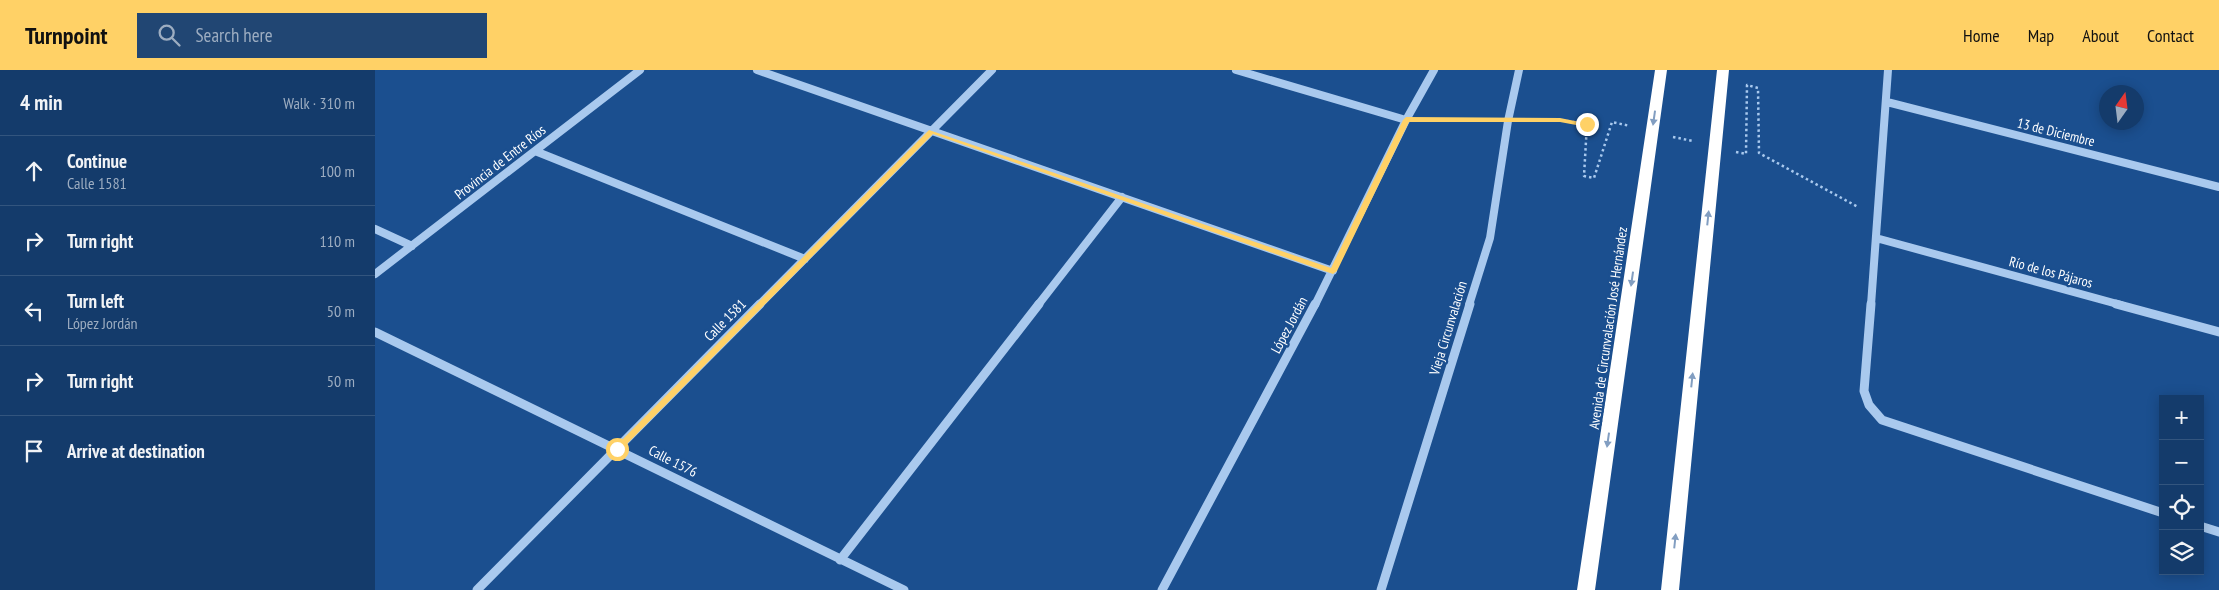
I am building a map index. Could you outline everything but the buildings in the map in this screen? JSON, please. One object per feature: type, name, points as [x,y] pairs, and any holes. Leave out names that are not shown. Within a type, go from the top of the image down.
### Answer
[{"type":"highway","name":"Avenida de Circunvalación José Hernández","points":[[1586,590],[1661,70]]},
{"type":"highway","points":[[1670,590],[1723,70]]},
{"type":"street","name":"Provincia de Entre Ríos","points":[[375,274],[640,70]]},
{"type":"street","points":[[757,70],[1333,271]]},
{"type":"street","name":"Calle 1581","points":[[477,590],[992,70]]},
{"type":"street","points":[[1236,70],[1406,120]]},
{"type":"street","name":"López Jordán","points":[[1161,590],[1333,271],[1406,120],[1434,70]]},
{"type":"street","name":"Vieja Circunvalación","points":[[1381,590],[1490,238],[1508,121],[1519,70]]},
{"type":"street","points":[[1888,70],[1864,391],[1869,405],[1882,420],[2159,513]]},
{"type":"street","name":"13 de Diciembre","points":[[1887,102],[2219,187]]},
{"type":"street","points":[[535,151],[805,259]]},
{"type":"street","points":[[840,560],[1122,197]]},
{"type":"street","points":[[375,229],[412,246]]},
{"type":"street","name":"Río de los Pájaros","points":[[1876,238],[2219,332]]},
{"type":"street","name":"Calle 1576","points":[[375,332],[904,590]]},
{"type":"street","points":[[2204,527],[2219,532]]},
{"type":"path","points":[[1727,150],[1746,154],[1747,85],[1758,88],[1759,153],[1878,218]]},
{"type":"path","points":[[1406,120],[1560,120],[1587,124],[1583,176],[1594,178],[1612,122],[1631,126]]},
{"type":"path","points":[[1670,136],[1698,143]]},
{"type":"route","points":[[617,449],[931,131],[1333,271],[1406,120],[1560,120],[1587,124]]}]
